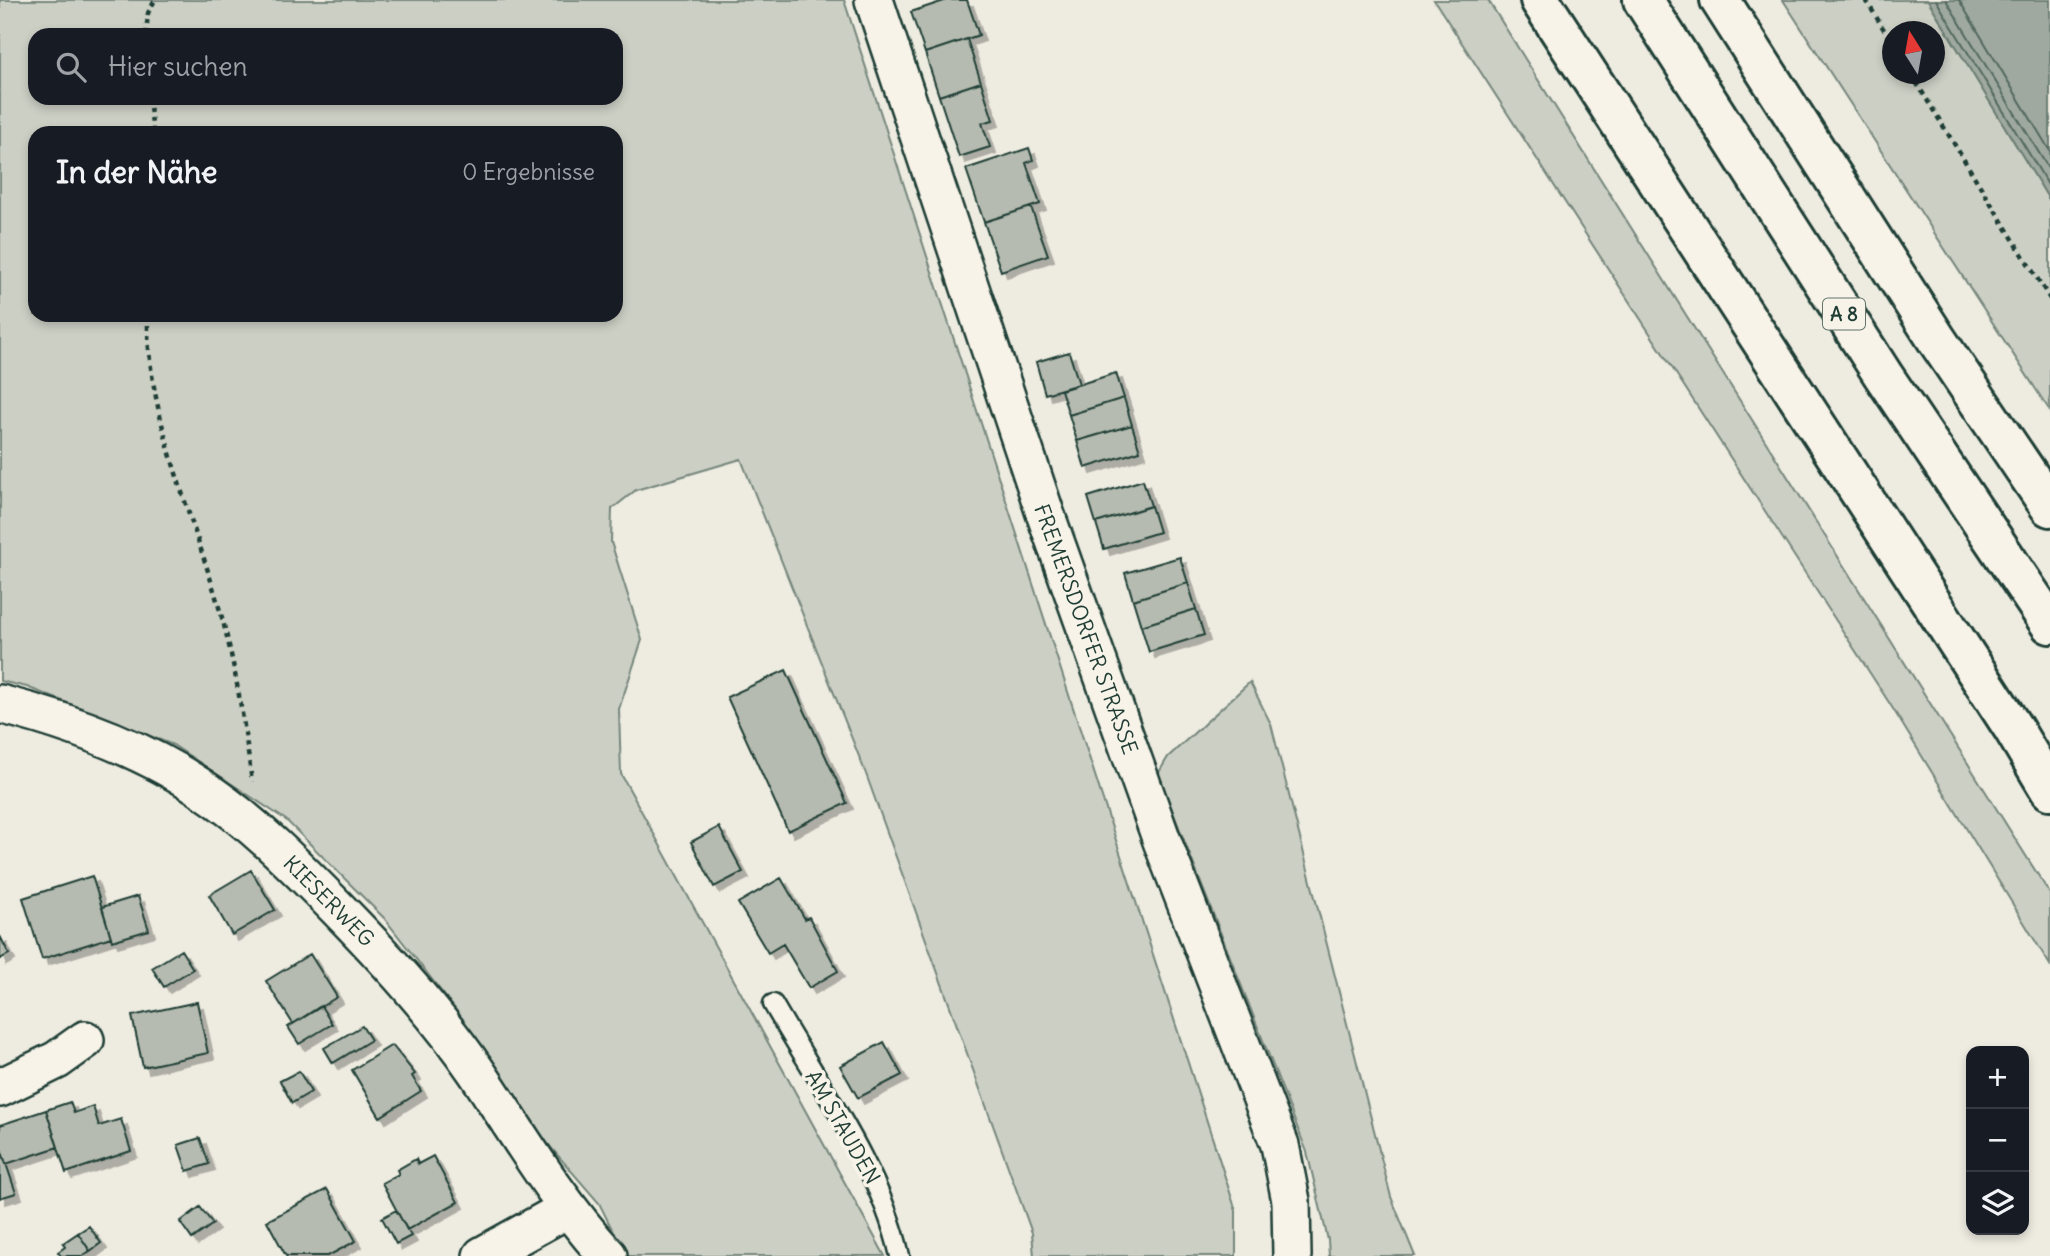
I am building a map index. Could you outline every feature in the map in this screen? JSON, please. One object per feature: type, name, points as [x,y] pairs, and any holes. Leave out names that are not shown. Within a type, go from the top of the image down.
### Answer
[{"type":"main road","points":[[1541,0],[2006,716],[2050,790]]},
{"type":"main road","name":"A 8","points":[[1643,0],[1883,375],[2050,624]]},
{"type":"main road","points":[[1720,0],[1937,340],[2050,507]]},
{"type":"street","name":"FREMERSDORFER STRASSE","points":[[873,0],[1049,526],[1162,841],[1280,1145],[1290,1201],[1292,1256]]},
{"type":"street","name":"KIESERWEG","points":[[0,705],[46,716],[124,745],[199,786],[250,824],[383,956],[439,1021],[476,1071],[567,1209]]},
{"type":"street","points":[[0,1088],[57,1060],[85,1040]]},
{"type":"street","points":[[482,1256],[567,1209],[608,1256]]},
{"type":"lane","name":"AM STAUDEN","points":[[773,1004],[874,1180],[891,1217],[900,1256]]},
{"type":"path","points":[[147,28],[148,13],[155,0]]},
{"type":"path","points":[[1866,0],[1882,26]]},
{"type":"path","points":[[1917,84],[2050,299]]},
{"type":"path","points":[[150,105],[152,126]]},
{"type":"path","points":[[148,322],[147,345],[155,397],[219,608],[247,745],[253,790],[250,824]]},
{"type":"shaded area","points":[[0,0],[844,0],[1236,1211],[1236,1256],[1034,1256],[1032,1233],[866,774],[741,459],[636,490],[612,509],[611,542],[642,640],[619,709],[621,774],[885,1256],[615,1256],[619,1243],[599,1203],[516,1107],[462,1018],[384,918],[286,820],[173,745],[27,687],[0,681]]},
{"type":"shaded area","points":[[1434,0],[1488,0],[2050,894],[2050,965],[1890,704]]},
{"type":"shaded area","points":[[1783,0],[1928,0],[1941,21],[1882,21],[1882,84],[1945,84],[1945,28],[2050,201],[2050,411]]},
{"type":"shaded area","points":[[1250,682],[1271,724],[1391,1197],[1415,1256],[1329,1256],[1328,1240],[1307,1152],[1158,774],[1168,757]]},
{"type":"water","points":[[1928,0],[2050,0],[2050,201],[1945,28],[1945,21],[1941,21]]},
{"type":"building","points":[[947,0],[967,0],[979,35],[925,53],[911,12]]},
{"type":"building","points":[[967,39],[981,82],[939,96],[925,53]]},
{"type":"building","points":[[981,82],[993,120],[982,123],[990,147],[959,157],[939,96]]},
{"type":"building","points":[[1029,148],[1033,160],[1026,163],[1040,204],[984,222],[966,169]]},
{"type":"building","points":[[1031,207],[1048,255],[1001,271],[984,222]]},
{"type":"building","points":[[1069,352],[1079,384],[1045,394],[1036,362]]},
{"type":"building","points":[[1116,373],[1124,398],[1069,415],[1061,390]]},
{"type":"building","points":[[1124,398],[1132,425],[1077,441],[1069,415]]},
{"type":"building","points":[[1132,425],[1140,451],[1085,468],[1077,441]]},
{"type":"building","points":[[1143,480],[1151,506],[1096,523],[1088,497]]},
{"type":"building","points":[[1151,506],[1159,532],[1104,549],[1096,523]]},
{"type":"building","points":[[1180,557],[1188,583],[1133,600],[1125,573]]},
{"type":"building","points":[[1188,583],[1196,609],[1141,626],[1133,600]]},
{"type":"building","points":[[1196,609],[1204,635],[1149,652],[1141,626]]},
{"type":"building","points":[[786,670],[847,803],[788,831],[727,697]]},
{"type":"building","points":[[719,827],[743,872],[714,887],[691,842]]},
{"type":"building","points":[[251,870],[275,910],[232,935],[209,895]]},
{"type":"building","points":[[92,876],[111,937],[42,959],[23,898]]},
{"type":"building","points":[[781,878],[805,919],[809,917],[838,971],[809,988],[783,944],[768,953],[738,903]]},
{"type":"building","points":[[138,896],[149,930],[112,941],[102,907]]},
{"type":"building","points":[[0,936],[9,954],[0,959]]},
{"type":"building","points":[[181,950],[193,969],[164,987],[152,968]]},
{"type":"building","points":[[310,954],[337,997],[293,1024],[266,981]]},
{"type":"building","points":[[197,1002],[208,1053],[143,1067],[132,1016]]},
{"type":"building","points":[[321,1006],[332,1024],[299,1044],[288,1027]]},
{"type":"building","points":[[362,1026],[371,1040],[333,1063],[324,1048]]},
{"type":"building","points":[[884,1042],[902,1075],[858,1098],[840,1066]]},
{"type":"building","points":[[392,1045],[415,1074],[412,1076],[421,1091],[380,1117],[352,1070]]},
{"type":"building","points":[[299,1071],[311,1092],[292,1103],[280,1081]]},
{"type":"building","points":[[70,1102],[74,1113],[93,1106],[99,1126],[121,1119],[131,1151],[66,1173],[46,1110]]},
{"type":"building","points":[[46,1110],[58,1147],[6,1164],[0,1146],[0,1125]]},
{"type":"building","points":[[200,1138],[209,1164],[187,1171],[178,1145]]},
{"type":"building","points":[[0,1146],[16,1193],[0,1198]]},
{"type":"building","points":[[433,1156],[458,1202],[407,1230],[382,1183],[399,1174],[397,1170],[416,1159],[418,1164]]},
{"type":"building","points":[[327,1189],[356,1241],[328,1256],[286,1256],[267,1221]]},
{"type":"building","points":[[200,1207],[213,1224],[192,1239],[180,1222]]},
{"type":"building","points":[[396,1210],[411,1236],[396,1244],[382,1218]]},
{"type":"building","points":[[89,1226],[101,1243],[90,1251],[78,1233]]},
{"type":"building","points":[[78,1233],[90,1251],[82,1256],[61,1256],[58,1252],[65,1247],[63,1243]]}]
